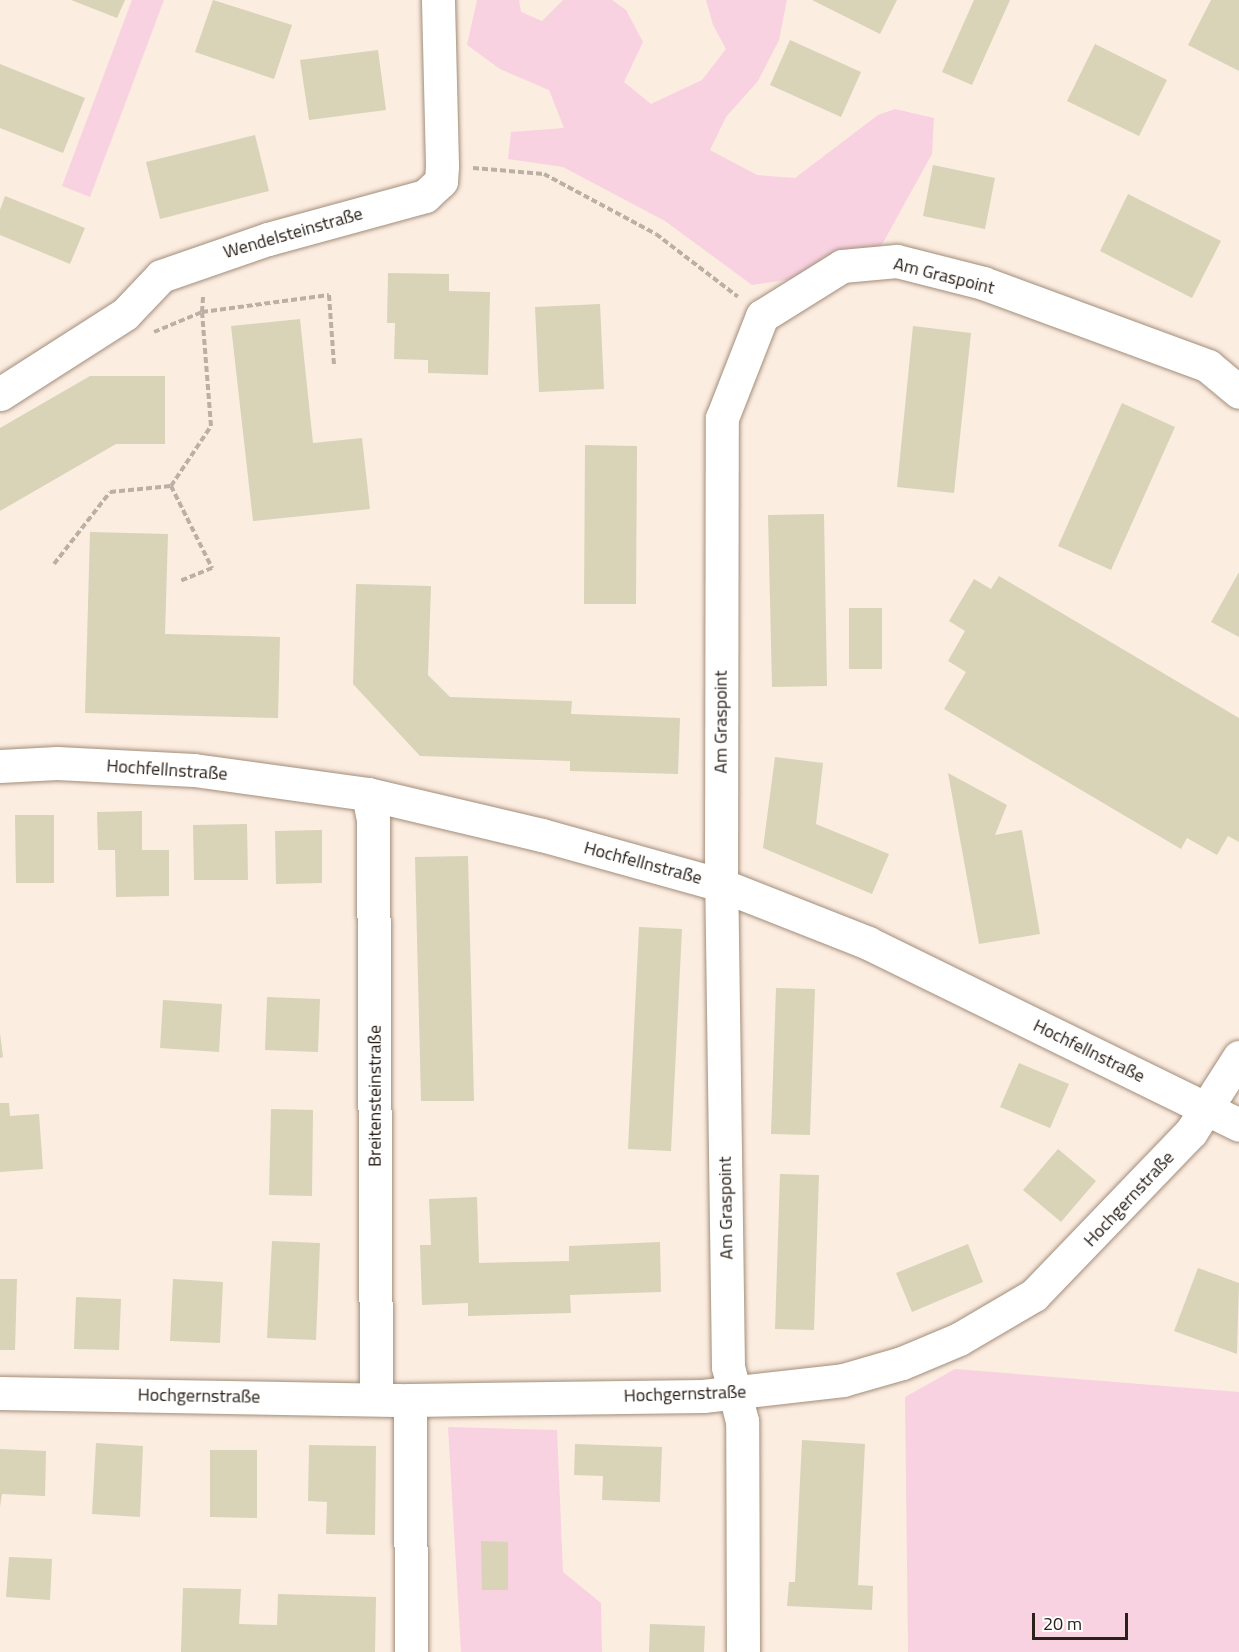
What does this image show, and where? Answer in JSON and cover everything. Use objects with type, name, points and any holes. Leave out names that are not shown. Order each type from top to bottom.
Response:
[{"type":"street","name":"Wendelsteinstraße","points":[[0,394],[125,314],[161,276],[268,239],[425,196],[441,181],[438,0]]},
{"type":"street","name":"Am Graspoint","points":[[743,1652],[742,1421],[728,1367],[721,885],[722,418],[762,316],[842,266],[897,261],[983,283],[1208,366],[1239,392]]},
{"type":"street","name":"Hochfellnstraße","points":[[0,766],[57,763],[194,770],[368,794],[542,835],[721,885],[868,943],[1239,1125]]},
{"type":"street","name":"Breitensteinstraße","points":[[368,794],[373,820],[376,1400]]},
{"type":"street","name":"Hochgernstraße","points":[[0,1393],[410,1400],[735,1393],[843,1380],[902,1363],[959,1339],[1034,1295],[1152,1175],[1208,1109],[1239,1057]]},
{"type":"street","points":[[410,1400],[411,1652]]},
{"type":"path","points":[[442,165],[544,174],[656,234],[762,316]]},
{"type":"path","points":[[171,486],[211,426],[202,312],[329,295],[334,365]]},
{"type":"path","points":[[54,564],[110,492],[171,486]]},
{"type":"path","points":[[171,486],[212,568],[179,581]]},
{"type":"shaded area","points":[[132,0],[164,0],[90,197],[62,186]]},
{"type":"shaded area","points":[[477,0],[519,0],[521,12],[542,21],[563,0],[612,0],[626,10],[643,42],[624,82],[651,104],[702,80],[726,49],[713,25],[706,0],[787,0],[779,40],[758,81],[726,117],[710,150],[757,175],[795,178],[878,115],[895,109],[934,118],[932,154],[879,250],[800,278],[752,285],[665,221],[563,167],[508,159],[511,132],[564,128],[549,90],[500,69],[467,45]]},
{"type":"shaded area","points":[[955,1369],[1239,1392],[1239,1652],[908,1652],[905,1397]]},
{"type":"shaded area","points":[[448,1427],[557,1430],[563,1572],[601,1603],[602,1652],[461,1652]]},
{"type":"building","points":[[71,0],[125,0],[117,18]]},
{"type":"building","points":[[213,0],[292,25],[274,79],[195,52]]},
{"type":"building","points":[[812,0],[897,0],[880,34]]},
{"type":"building","points":[[974,0],[1010,0],[972,85],[942,72]]},
{"type":"building","points":[[1211,0],[1239,0],[1239,71],[1188,45]]},
{"type":"building","points":[[790,40],[861,72],[841,117],[770,85]]},
{"type":"building","points":[[1095,44],[1167,80],[1139,136],[1067,101]]},
{"type":"building","points":[[378,50],[386,110],[309,120],[300,60]]},
{"type":"building","points":[[0,64],[85,98],[63,153],[0,128]]},
{"type":"building","points":[[255,135],[269,191],[160,219],[146,162]]},
{"type":"building","points":[[933,165],[995,178],[985,229],[923,216]]},
{"type":"building","points":[[1128,194],[1221,241],[1192,298],[1100,251]]},
{"type":"building","points":[[5,196],[85,228],[70,264],[0,235],[0,210]]},
{"type":"building","points":[[388,273],[449,274],[449,291],[490,292],[488,375],[428,373],[428,360],[394,359],[395,323],[387,323]]},
{"type":"building","points":[[600,304],[604,389],[539,392],[535,307]]},
{"type":"building","points":[[300,319],[313,443],[362,438],[370,509],[253,521],[231,326]]},
{"type":"building","points":[[913,326],[971,333],[954,493],[897,487]]},
{"type":"building","points":[[90,376],[165,376],[165,444],[116,444],[0,511],[0,428]]},
{"type":"building","points":[[1122,403],[1175,427],[1111,570],[1058,546]]},
{"type":"building","points":[[585,445],[637,446],[636,604],[584,604]]},
{"type":"building","points":[[824,514],[827,686],[772,687],[768,515]]},
{"type":"building","points":[[90,532],[168,534],[165,634],[280,637],[278,718],[85,713]]},
{"type":"building","points":[[1239,572],[1239,637],[1211,622]]},
{"type":"building","points":[[999,576],[1239,718],[1239,842],[1228,836],[1217,855],[1187,838],[1181,849],[944,709],[966,672],[948,661],[965,631],[949,621],[974,579],[991,589]]},
{"type":"building","points":[[356,584],[431,586],[428,675],[450,697],[572,701],[571,714],[680,718],[678,774],[570,771],[570,761],[420,756],[353,684]]},
{"type":"building","points":[[849,608],[882,608],[882,669],[849,669]]},
{"type":"building","points":[[775,757],[823,763],[816,824],[889,854],[872,894],[763,848]]},
{"type":"building","points":[[948,773],[1007,805],[995,835],[1022,830],[1040,934],[979,944]]},
{"type":"building","points":[[142,811],[142,850],[169,850],[169,896],[116,897],[115,850],[98,850],[97,812]]},
{"type":"building","points":[[15,815],[54,815],[54,883],[16,883]]},
{"type":"building","points":[[247,824],[248,880],[194,880],[193,825]]},
{"type":"building","points":[[322,830],[322,883],[276,884],[275,831]]},
{"type":"building","points":[[468,856],[474,1101],[421,1101],[415,857]]},
{"type":"building","points":[[639,927],[682,929],[671,1151],[628,1149]]},
{"type":"building","points":[[776,988],[815,989],[810,1135],[771,1134]]},
{"type":"building","points":[[267,997],[320,999],[318,1052],[265,1050]]},
{"type":"building","points":[[163,1000],[222,1004],[219,1052],[160,1048]]},
{"type":"building","points":[[0,1033],[3,1057],[0,1058]]},
{"type":"building","points":[[1019,1063],[1069,1084],[1050,1128],[1000,1107]]},
{"type":"building","points":[[0,1103],[9,1103],[10,1116],[39,1114],[43,1169],[0,1172]]},
{"type":"building","points":[[271,1109],[313,1110],[312,1196],[269,1195]]},
{"type":"building","points":[[1058,1149],[1096,1181],[1061,1222],[1023,1190]]},
{"type":"building","points":[[780,1174],[819,1175],[814,1330],[775,1329]]},
{"type":"building","points":[[477,1197],[479,1263],[569,1261],[569,1246],[660,1242],[661,1292],[570,1295],[571,1313],[468,1316],[468,1303],[422,1305],[420,1245],[431,1245],[429,1199]]},
{"type":"building","points":[[272,1241],[320,1243],[316,1340],[267,1338]]},
{"type":"building","points":[[968,1244],[983,1282],[912,1312],[896,1273]]},
{"type":"building","points":[[1198,1268],[1239,1283],[1237,1354],[1174,1331]]},
{"type":"building","points":[[0,1279],[17,1279],[15,1350],[0,1350]]},
{"type":"building","points":[[173,1279],[223,1282],[220,1343],[170,1341]]},
{"type":"building","points":[[76,1297],[121,1299],[119,1350],[74,1349]]},
{"type":"building","points":[[802,1440],[865,1444],[858,1585],[873,1586],[872,1610],[787,1606],[789,1582],[795,1582]]},
{"type":"building","points":[[96,1443],[143,1446],[140,1517],[92,1514]]},
{"type":"building","points":[[575,1444],[662,1447],[660,1502],[602,1500],[603,1476],[574,1475]]},
{"type":"building","points":[[309,1445],[376,1446],[375,1535],[326,1534],[327,1502],[308,1501]]},
{"type":"building","points":[[0,1449],[46,1451],[45,1496],[2,1494],[0,1507]]},
{"type":"building","points":[[210,1450],[257,1450],[257,1518],[210,1517]]},
{"type":"building","points":[[481,1541],[508,1542],[508,1590],[482,1590]]},
{"type":"building","points":[[9,1557],[52,1559],[50,1600],[6,1597]]},
{"type":"building","points":[[183,1588],[241,1589],[239,1624],[277,1625],[278,1594],[376,1597],[375,1652],[181,1652]]},
{"type":"building","points":[[650,1624],[705,1626],[704,1652],[649,1652]]}]
